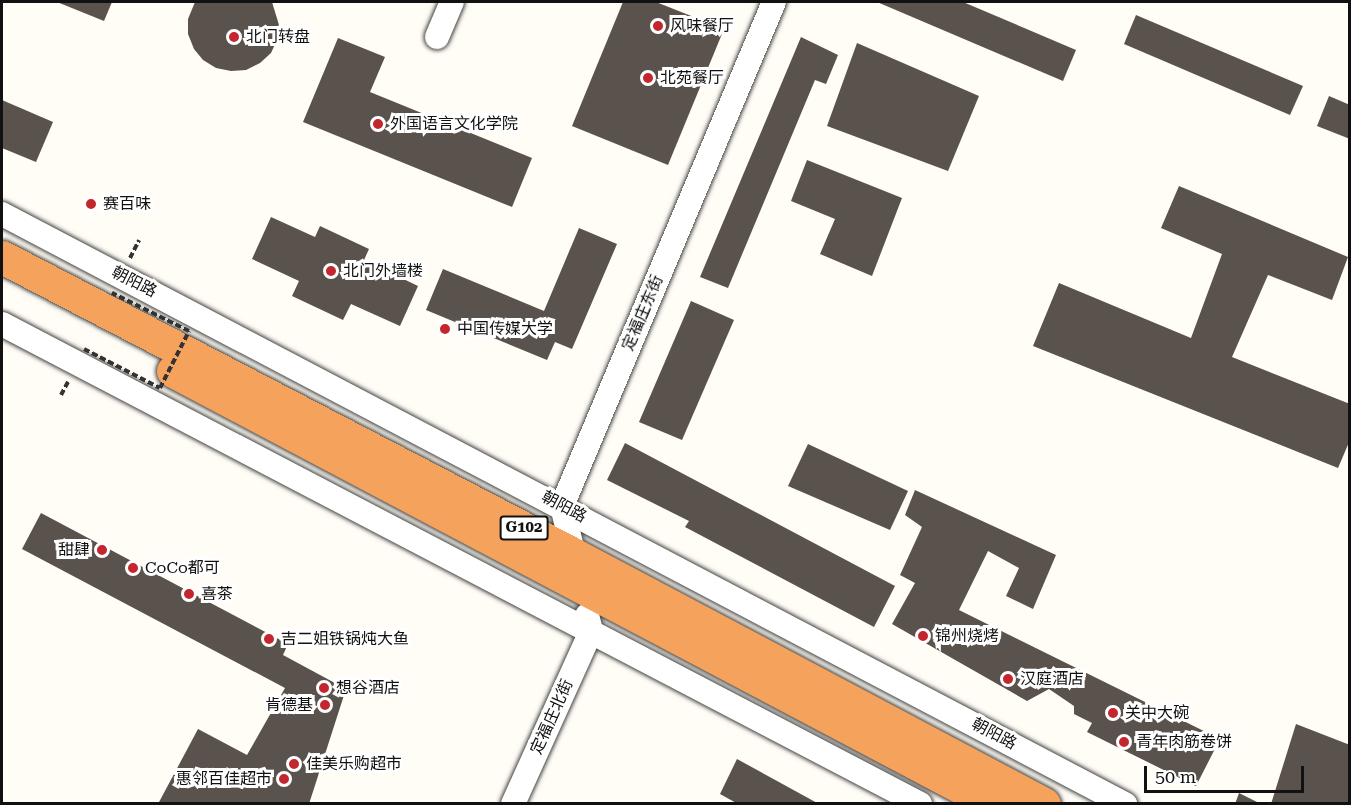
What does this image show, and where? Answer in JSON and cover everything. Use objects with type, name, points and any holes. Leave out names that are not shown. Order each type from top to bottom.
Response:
[{"type":"highway","name":"G102","points":[[2,257],[573,554],[1044,804]]},
{"type":"highway","name":"G102","points":[[2,282],[993,804]]},
{"type":"street","points":[[437,37],[452,2]]},
{"type":"street","name":"定福庄东街","points":[[562,506],[774,2]]},
{"type":"street","name":"朝阳路","points":[[2,214],[562,506],[1125,804]]},
{"type":"street","points":[[2,324],[591,631],[910,801]]},
{"type":"street","points":[[562,506],[591,631]]},
{"type":"street","name":"定福庄北街","points":[[513,804],[591,631]]},
{"type":"path","points":[[84,349],[160,388],[189,331],[112,293]]},
{"type":"building","points":[[57,2],[112,2],[104,21]]},
{"type":"building","name":"北门转盘","points":[[195,2],[272,2],[279,25],[277,40],[271,53],[260,63],[246,70],[231,71],[216,68],[203,60],[194,49],[188,34],[188,19]]},
{"type":"building","name":"北苑餐厅","points":[[623,2],[656,2],[724,29],[668,165],[572,126]]},
{"type":"building","points":[[877,2],[963,2],[1076,50],[1063,81]]},
{"type":"building","points":[[1136,15],[1303,86],[1290,115],[1124,44]]},
{"type":"building","points":[[801,37],[838,55],[826,84],[815,80],[728,288],[700,277]]},
{"type":"building","name":"外国语言文化学院","points":[[338,38],[385,57],[370,92],[532,158],[512,207],[303,122]]},
{"type":"building","points":[[857,43],[979,96],[948,171],[827,126]]},
{"type":"building","points":[[1329,96],[1350,105],[1350,139],[1317,126]]},
{"type":"building","points":[[2,100],[53,122],[36,162],[2,148]]},
{"type":"building","points":[[807,160],[902,198],[872,276],[820,254],[835,219],[791,201]]},
{"type":"building","points":[[1179,186],[1348,257],[1332,300],[1268,275],[1232,357],[1350,404],[1350,440],[1338,468],[1033,346],[1059,283],[1191,338],[1222,254],[1161,228]]},
{"type":"building","name":"北门外墙楼","points":[[271,217],[315,237],[320,226],[369,249],[364,260],[418,286],[400,326],[351,304],[343,320],[292,296],[299,281],[252,259]]},
{"type":"building","points":[[579,228],[617,244],[572,349],[555,342],[547,360],[426,310],[443,269],[544,311]]},
{"type":"building","points":[[691,301],[734,320],[682,440],[639,422]]},
{"type":"building","points":[[625,443],[895,586],[874,627],[685,527],[689,521],[607,480]]},
{"type":"building","points":[[808,444],[908,491],[890,530],[788,486]]},
{"type":"building","points":[[915,490],[1056,555],[1033,609],[1006,596],[1019,568],[988,551],[959,610],[1220,739],[1196,786],[1087,732],[1092,723],[1074,714],[1074,706],[1049,689],[1027,701],[892,624],[915,583],[900,575],[922,527],[905,515]]},
{"type":"building","points":[[41,513],[288,644],[283,655],[346,689],[309,804],[158,804],[198,729],[247,755],[285,688],[22,549]]},
{"type":"building","points":[[1296,724],[1350,745],[1350,804],[1271,804]]},
{"type":"building","points":[[737,759],[819,804],[738,804],[720,794]]},
{"type":"building","points":[[1239,793],[1261,804],[1235,804]]},
{"type":"place","name":"风味餐厅","points":[[658,26]]},
{"type":"place","name":"北门转盘","points":[[234,37]]},
{"type":"place","name":"北苑餐厅","points":[[648,78]]},
{"type":"place","name":"外国语言文化学院","points":[[378,124]]},
{"type":"place","name":"赛百味","points":[[91,204]]},
{"type":"place","name":"北门外墙楼","points":[[331,271]]},
{"type":"place","name":"中国传媒大学","points":[[445,329]]},
{"type":"place","name":"甜肆","points":[[102,550]]},
{"type":"place","name":"CoCo都可","points":[[133,568]]},
{"type":"place","name":"喜茶","points":[[189,594]]},
{"type":"place","name":"锦州烧烤","points":[[923,636]]},
{"type":"place","name":"吉二姐铁锅炖大鱼","points":[[269,639]]},
{"type":"place","name":"汉庭酒店","points":[[1008,679]]},
{"type":"place","name":"想谷酒店","points":[[324,688]]},
{"type":"place","name":"肯德基","points":[[325,705]]},
{"type":"place","name":"关中大碗","points":[[1113,713]]},
{"type":"place","name":"青年肉筋卷饼","points":[[1124,742]]},
{"type":"place","name":"佳美乐购超市","points":[[294,764]]},
{"type":"place","name":"惠邻百佳超市","points":[[284,779]]}]
